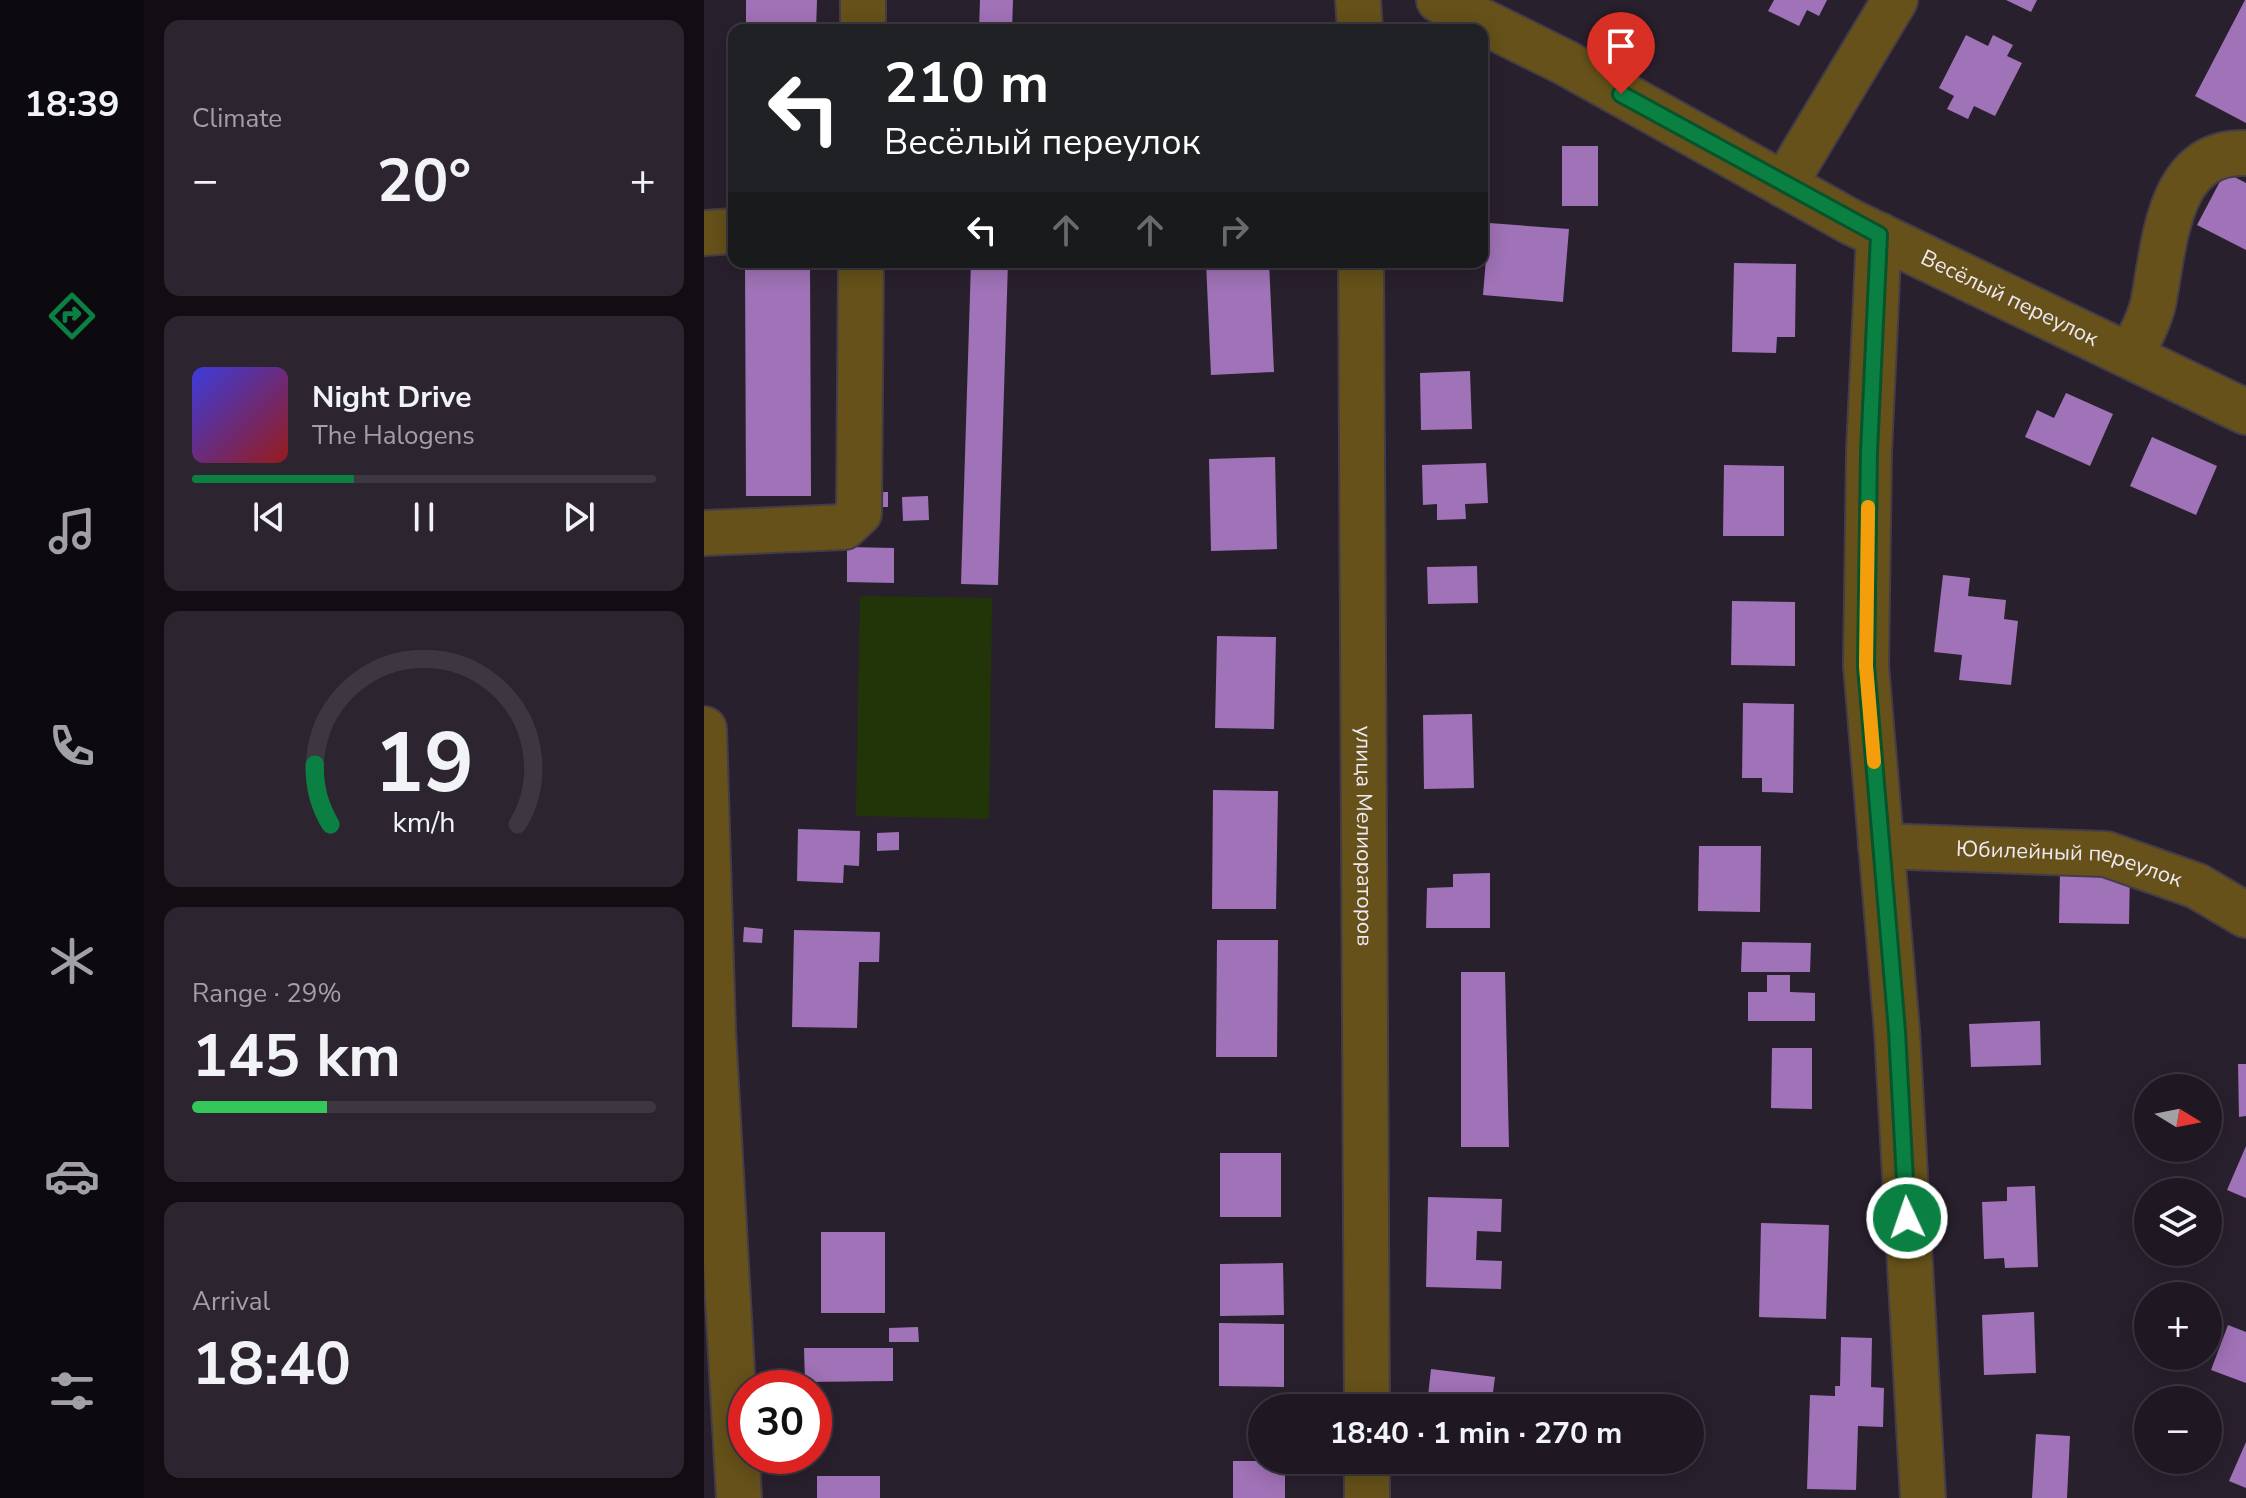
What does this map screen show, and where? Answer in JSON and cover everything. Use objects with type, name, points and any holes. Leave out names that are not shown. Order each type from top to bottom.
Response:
[{"type":"street","points":[[863,0],[863,24]]},
{"type":"street","points":[[1358,0],[1360,24]]},
{"type":"street","name":"Весёлый переулок","points":[[1439,0],[1487,24]]},
{"type":"street","points":[[1784,185],[1895,0]]},
{"type":"street","name":"Весёлый переулок","points":[[1488,24],[1566,63],[1879,235],[2246,412]]},
{"type":"street","points":[[2131,356],[2152,308],[2165,228],[2188,178],[2207,159],[2228,152],[2246,153]]},
{"type":"street","points":[[704,233],[728,231]]},
{"type":"street","points":[[1879,235],[1869,452],[1866,666],[1897,1031],[1923,1498]]},
{"type":"street","points":[[704,533],[844,527],[859,513],[861,268]]},
{"type":"street","name":"улица Мелиораторов","points":[[1361,268],[1367,1394]]},
{"type":"street","points":[[704,729],[713,1031],[739,1498]]},
{"type":"street","name":"Юбилейный переулок","points":[[1881,846],[2106,854],[2197,886],[2246,915]]},
{"type":"street","points":[[1367,1474],[1367,1498]]},
{"type":"green space","points":[[860,596],[992,598],[989,819],[856,816]]},
{"type":"building","points":[[746,0],[817,0],[816,24],[746,24]]},
{"type":"building","points":[[980,0],[1013,0],[1012,24],[979,24]]},
{"type":"building","points":[[1774,0],[1827,0],[1819,16],[1807,10],[1799,26],[1768,11]]},
{"type":"building","points":[[2006,0],[2037,0],[2031,12]]},
{"type":"building","points":[[2246,0],[2246,123],[2195,96]]},
{"type":"building","points":[[1966,35],[1988,46],[1993,35],[2013,45],[2007,56],[2022,63],[1995,116],[1974,106],[1968,119],[1947,109],[1954,96],[1939,88]]},
{"type":"building","points":[[1562,146],[1598,146],[1598,206],[1562,206]]},
{"type":"building","points":[[2225,172],[2246,183],[2246,250],[2197,225]]},
{"type":"building","points":[[1489,223],[1569,229],[1563,302],[1483,295],[1485,268],[1488,268]]},
{"type":"building","points":[[1734,263],[1796,264],[1795,337],[1777,337],[1776,353],[1732,352]]},
{"type":"building","points":[[745,268],[810,268],[811,496],[746,496]]},
{"type":"building","points":[[971,268],[1008,268],[998,585],[961,584]]},
{"type":"building","points":[[1206,268],[1269,268],[1274,372],[1211,375]]},
{"type":"building","points":[[1470,371],[1472,429],[1421,430],[1420,373]]},
{"type":"building","points":[[2066,393],[2113,414],[2090,466],[2025,437],[2037,410],[2054,418]]},
{"type":"building","points":[[2152,437],[2217,466],[2196,515],[2130,486]]},
{"type":"building","points":[[1275,457],[1277,549],[1211,551],[1209,459]]},
{"type":"building","points":[[1486,463],[1488,503],[1465,504],[1466,519],[1437,520],[1437,504],[1423,505],[1422,465]]},
{"type":"building","points":[[1724,465],[1784,466],[1784,536],[1723,536]]},
{"type":"building","points":[[873,492],[888,492],[888,507],[873,507]]},
{"type":"building","points":[[928,496],[929,520],[903,521],[902,497]]},
{"type":"building","points":[[847,547],[894,548],[894,583],[847,582]]},
{"type":"building","points":[[1477,566],[1478,603],[1428,604],[1427,567]]},
{"type":"building","points":[[1943,575],[1970,578],[1968,596],[2006,600],[2004,619],[2018,621],[2011,685],[1959,680],[1962,655],[1934,652]]},
{"type":"building","points":[[1732,601],[1795,602],[1795,666],[1731,665]]},
{"type":"building","points":[[1217,636],[1276,637],[1274,729],[1215,728]]},
{"type":"building","points":[[1743,703],[1794,704],[1793,793],[1762,792],[1762,778],[1742,778]]},
{"type":"building","points":[[1472,714],[1474,788],[1424,789],[1423,715]]},
{"type":"building","points":[[1213,790],[1278,791],[1276,909],[1212,909]]},
{"type":"building","points":[[798,829],[860,831],[859,866],[844,865],[843,883],[797,881]]},
{"type":"building","points":[[899,832],[899,850],[877,851],[877,833]]},
{"type":"building","points":[[1699,846],[1761,846],[1760,912],[1698,911]]},
{"type":"building","points":[[2060,870],[2130,872],[2129,924],[2059,923]]},
{"type":"building","points":[[1490,873],[1490,928],[1426,928],[1427,888],[1453,887],[1453,874]]},
{"type":"building","points":[[744,927],[763,929],[762,943],[743,942]]},
{"type":"building","points":[[794,930],[880,932],[879,962],[859,962],[857,1028],[792,1027]]},
{"type":"building","points":[[1217,940],[1278,940],[1277,1057],[1216,1057]]},
{"type":"building","points":[[1742,942],[1811,943],[1810,972],[1741,972]]},
{"type":"building","points":[[1461,972],[1505,972],[1509,1147],[1461,1147]]},
{"type":"building","points":[[1767,975],[1790,975],[1790,992],[1815,993],[1815,1021],[1748,1021],[1748,992],[1767,992]]},
{"type":"building","points":[[2040,1021],[2041,1065],[1971,1067],[1969,1024]]},
{"type":"building","points":[[1772,1048],[1812,1048],[1812,1109],[1771,1108]]},
{"type":"building","points":[[2238,1064],[2246,1064],[2246,1116],[2239,1117]]},
{"type":"building","points":[[2246,1146],[2246,1198],[2227,1190]]},
{"type":"building","points":[[1220,1153],[1281,1153],[1281,1217],[1220,1217]]},
{"type":"building","points":[[2035,1186],[2038,1267],[2005,1268],[2004,1258],[1984,1259],[1982,1202],[2007,1201],[2007,1187]]},
{"type":"building","points":[[1428,1197],[1502,1199],[1501,1232],[1477,1231],[1476,1260],[1502,1261],[1501,1289],[1426,1287]]},
{"type":"building","points":[[1761,1223],[1829,1225],[1826,1319],[1759,1317]]},
{"type":"building","points":[[821,1232],[885,1232],[885,1313],[821,1313]]},
{"type":"building","points":[[1283,1263],[1284,1315],[1220,1316],[1220,1264]]},
{"type":"building","points":[[2034,1312],[2036,1373],[1984,1375],[1982,1315]]},
{"type":"building","points":[[1219,1323],[1284,1324],[1284,1387],[1219,1386]]},
{"type":"building","points":[[2228,1325],[2246,1332],[2246,1383],[2211,1370],[2222,1370],[2222,1341]]},
{"type":"building","points":[[918,1327],[919,1342],[889,1342],[889,1328]]},
{"type":"building","points":[[1841,1337],[1872,1338],[1871,1387],[1884,1388],[1883,1427],[1858,1426],[1856,1490],[1807,1489],[1810,1395],[1835,1396],[1835,1386],[1840,1386]]},
{"type":"building","points":[[804,1348],[893,1348],[893,1381],[832,1382],[832,1370],[805,1370]]},
{"type":"building","points":[[1431,1369],[1495,1377],[1493,1394],[1428,1394]]},
{"type":"building","points":[[2036,1434],[2070,1436],[2067,1498],[2032,1498]]},
{"type":"building","points":[[2246,1442],[2246,1488],[2229,1481]]},
{"type":"building","points":[[1233,1461],[1248,1461],[1248,1474],[1285,1474],[1285,1498],[1233,1498]]},
{"type":"building","points":[[817,1476],[880,1476],[880,1498],[817,1498]]},
{"type":"slow traffic","points":[[1868,507],[1866,666],[1874,762]]},
{"type":"route","points":[[1621,94],[1879,235],[1869,452],[1866,666],[1897,1031],[1907,1218]]}]
